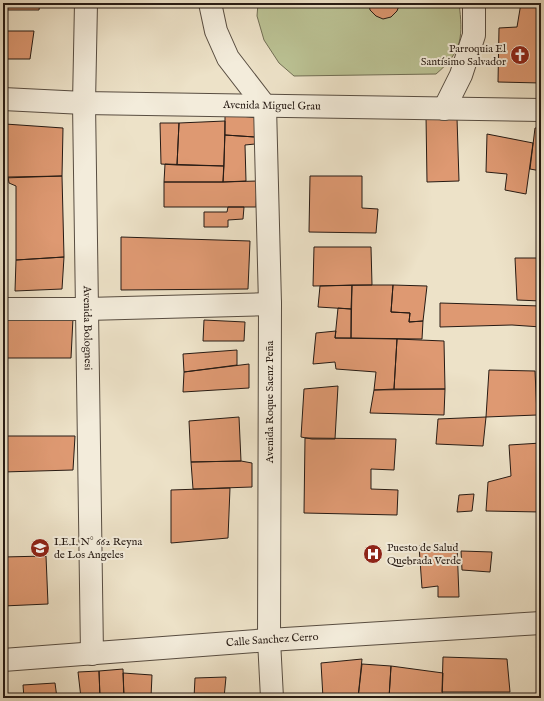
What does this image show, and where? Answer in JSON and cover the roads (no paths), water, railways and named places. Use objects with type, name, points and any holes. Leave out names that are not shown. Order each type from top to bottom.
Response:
[{"type":"street","name":"Avenida Bolognesi","points":[[86,3],[84,103],[92,654]]},
{"type":"street","points":[[210,3],[216,31],[228,58],[265,106]]},
{"type":"street","points":[[444,109],[461,75],[474,35],[474,3]]},
{"type":"street","name":"Avenida Miguel Grau","points":[[3,99],[84,103],[541,110]]},
{"type":"street","name":"Avenida Roque Saenz Peña","points":[[265,106],[270,304],[270,640],[272,698]]},
{"type":"street","points":[[3,309],[87,309],[270,304]]},
{"type":"street","name":"Calle Sanchez Cerro","points":[[3,660],[270,640],[541,623]]},
{"type":"place","name":"Parroquia El Santísimo Salvador","points":[[520,55]]},
{"type":"place","name":"I.E.I. N° 662 Reyna de Los Angeles","points":[[40,548]]},
{"type":"place","name":"Puesto de Salud Quebrada Verde","points":[[373,554]]}]
